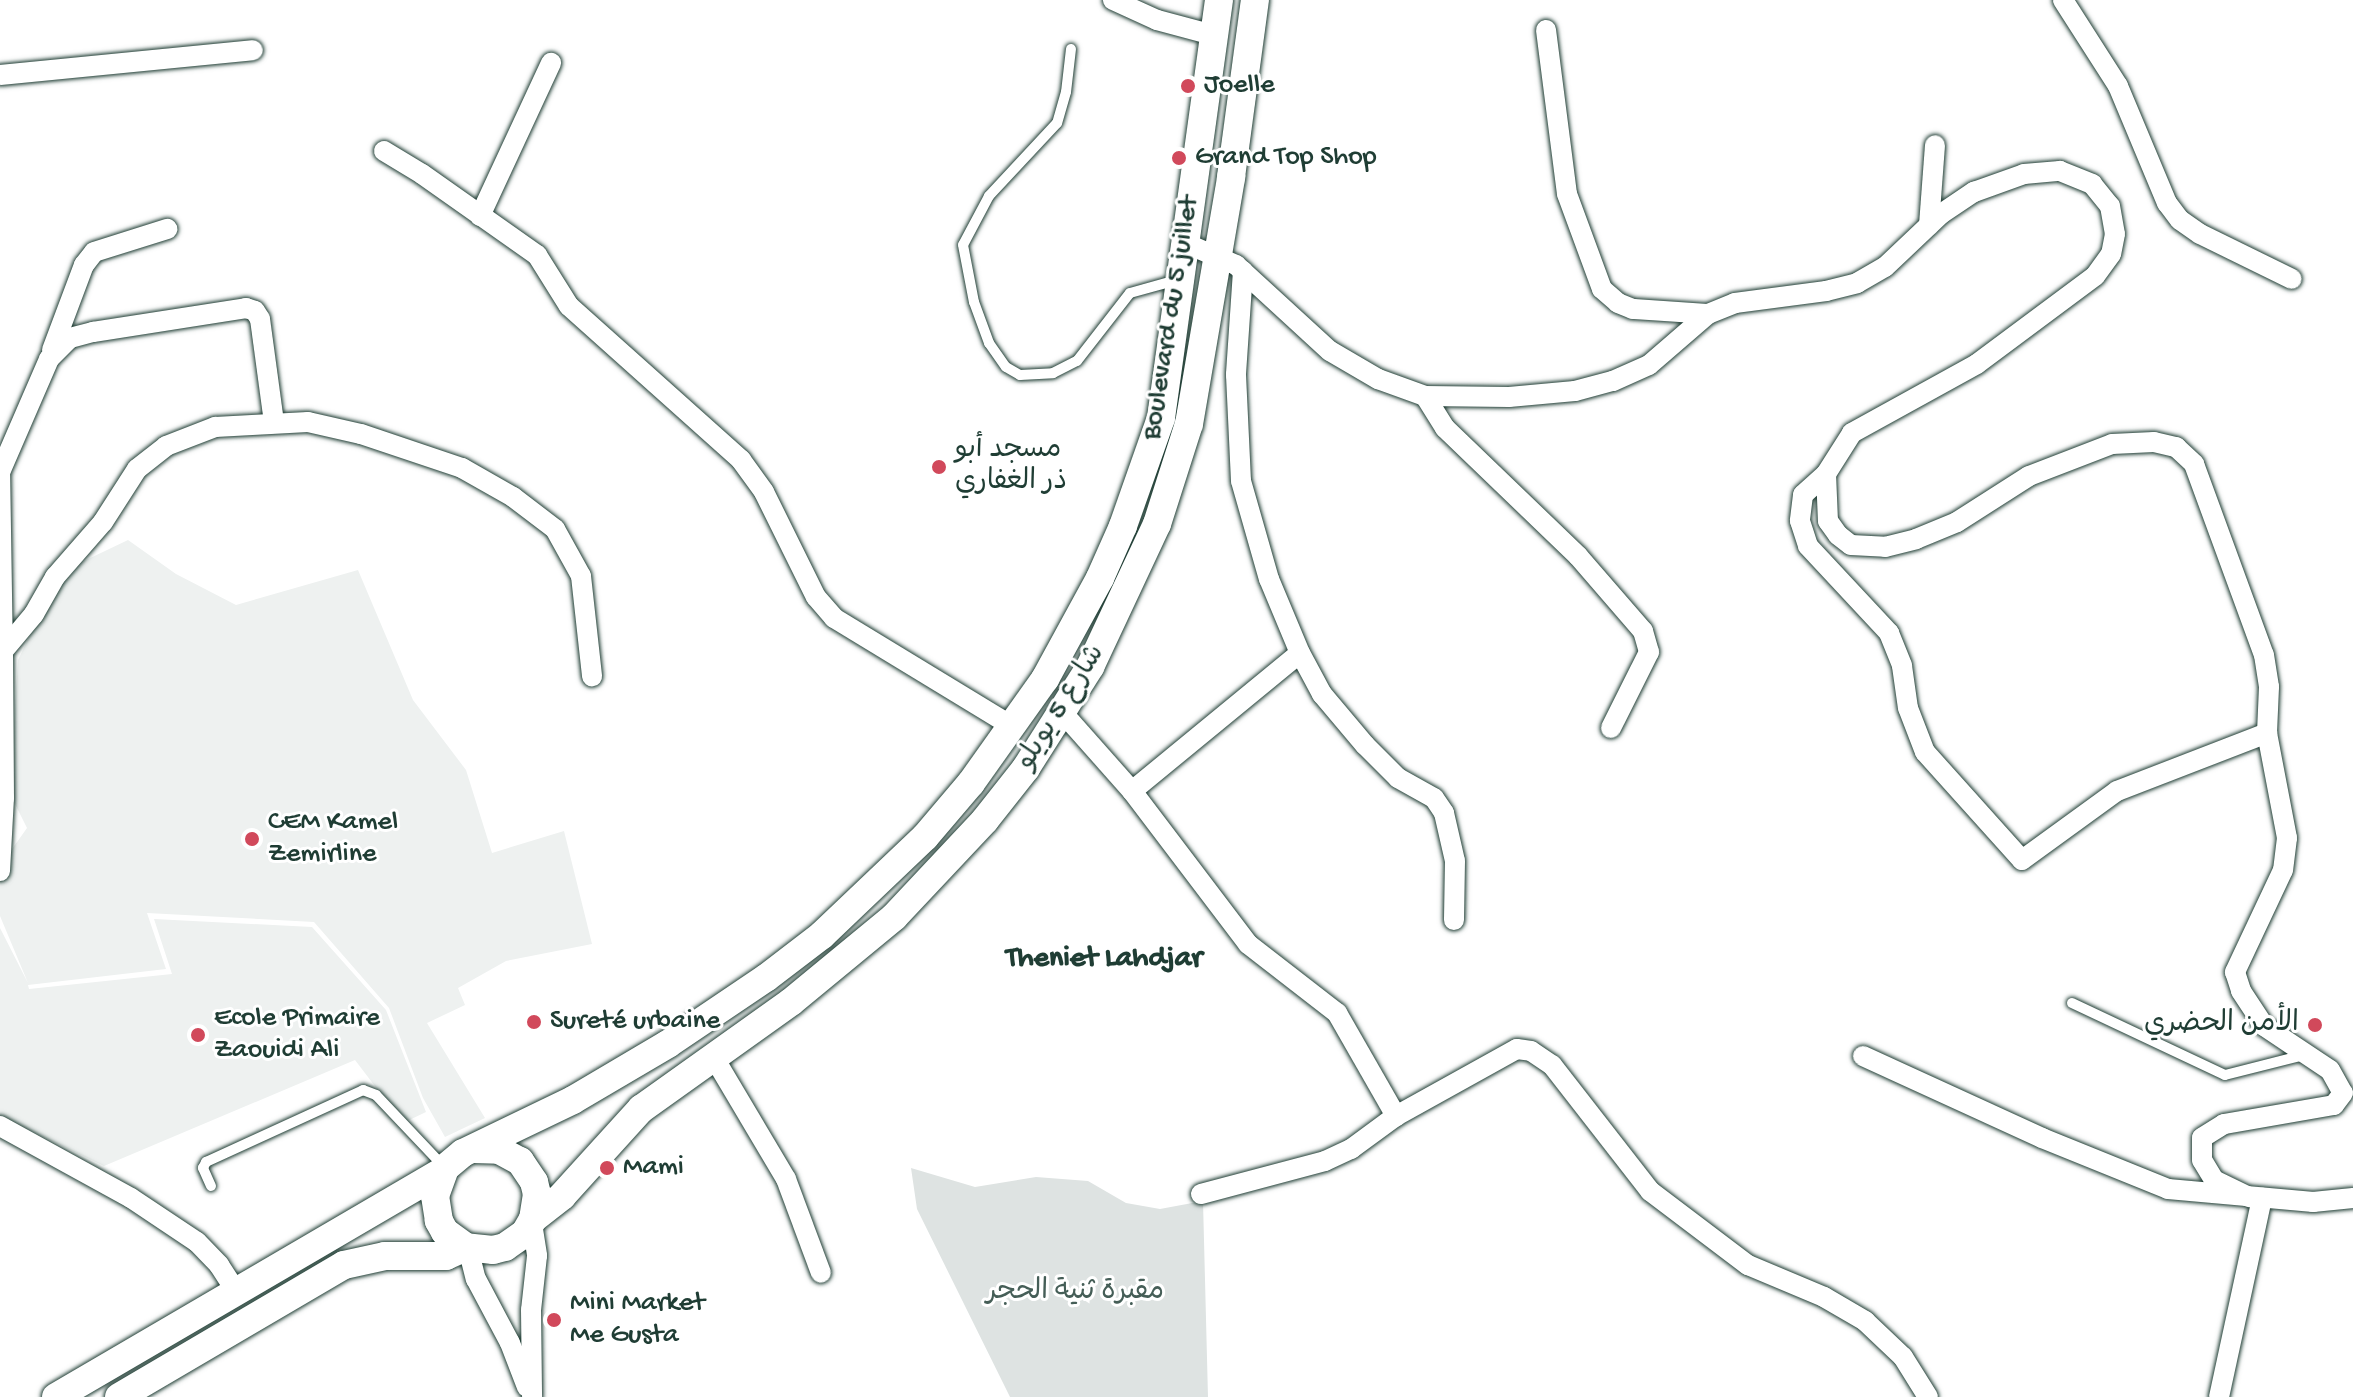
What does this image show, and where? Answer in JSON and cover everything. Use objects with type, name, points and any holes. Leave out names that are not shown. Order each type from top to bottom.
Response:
[{"type":"main road","name":"Boulevard du 5 juillet","points":[[474,1149],[573,1100],[645,1059],[766,978],[811,943],[875,888],[925,837],[1013,727],[1066,642],[1100,578],[1144,473],[1161,418],[1219,0]]},
{"type":"main road","name":"شارع 5 يويلو","points":[[532,1221],[562,1196],[641,1109],[791,1002],[894,917],[985,820],[1063,713],[1126,597],[1174,475],[1189,424],[1218,256],[1255,0]]},
{"type":"main road","points":[[56,1397],[444,1170],[474,1149],[499,1150],[520,1161],[534,1182],[537,1207],[525,1233],[505,1247],[481,1250],[467,1247],[445,1232],[435,1208],[437,1183],[444,1170]]},
{"type":"main road","points":[[119,1397],[324,1274],[364,1259],[406,1254],[446,1256],[467,1247]]},
{"type":"street","points":[[1113,0],[1157,20],[1213,35]]},
{"type":"street","points":[[2063,0],[2118,86],[2167,203],[2180,220],[2292,279]]},
{"type":"street","points":[[1546,30],[1567,194],[1602,289],[1618,303],[1633,309],[1708,314]]},
{"type":"street","points":[[0,75],[253,50]]},
{"type":"street","points":[[480,216],[551,63]]},
{"type":"street","points":[[1929,225],[1935,145]]},
{"type":"street","points":[[384,151],[537,255],[569,306],[741,460],[764,492],[816,597],[834,618],[1013,727]]},
{"type":"street","points":[[1185,243],[1218,256],[1243,271],[1330,351],[1378,379],[1425,396],[1509,397],[1575,391],[1613,381],[1649,365],[1708,314],[1735,303],[1826,291],[1857,283],[1885,267],[1929,225],[1974,192],[2024,174],[2060,171],[2092,184],[2110,206],[2115,234],[2111,254],[2095,276],[1977,364],[1852,433],[1826,474],[1803,495],[1800,521],[1808,546],[1889,633],[1902,666],[1908,708],[1925,752],[2022,860],[2117,791],[2267,733]]},
{"type":"street","points":[[0,871],[4,798],[0,469],[49,359],[84,265],[94,252],[167,229]]},
{"type":"street","points":[[1243,271],[1236,375],[1241,481],[1269,579],[1300,653],[1322,694],[1398,778],[1434,798],[1444,813],[1455,861],[1454,920]]},
{"type":"street","points":[[49,359],[70,338],[246,308],[255,311],[260,319],[274,423]]},
{"type":"street","points":[[1425,396],[1445,428],[1578,556],[1643,631],[1649,652],[1611,728]]},
{"type":"street","points":[[3,651],[34,614],[55,577],[103,522],[137,469],[166,446],[215,427],[308,422],[421,452],[462,468],[513,497],[555,529],[581,576],[592,676]]},
{"type":"street","points":[[1826,474],[1828,521],[1838,535],[1851,545],[1885,547],[1957,522],[2029,476],[2112,444],[2154,442],[2176,447],[2194,464],[2252,614],[2269,687],[2267,733],[2287,838],[2283,870],[2235,972],[2241,991],[2264,1026],[2330,1070],[2343,1093],[2343,1105],[2224,1124],[2202,1138],[2202,1160],[2214,1180],[2255,1197]]},
{"type":"street","points":[[1132,791],[1300,653]]},
{"type":"street","points":[[1063,713],[1132,791],[1248,944],[1337,1013],[1396,1116]]},
{"type":"street","points":[[1201,1194],[1325,1161],[1351,1149],[1396,1116],[1517,1049],[1531,1051],[1552,1065],[1650,1191],[1748,1265],[1824,1297],[1865,1321],[1903,1357],[1928,1397]]},
{"type":"street","points":[[713,1056],[786,1179],[821,1273]]},
{"type":"street","points":[[1863,1056],[2042,1138],[2168,1189],[2313,1202],[2353,1198]]},
{"type":"street","points":[[0,1126],[131,1198],[197,1242],[219,1265],[236,1291]]},
{"type":"street","points":[[2219,1397],[2255,1197]]},
{"type":"street","points":[[532,1221],[537,1256],[531,1310],[532,1397]]},
{"type":"street","points":[[467,1247],[472,1272],[510,1343],[532,1397]]},
{"type":"lane","points":[[1071,49],[1066,92],[1057,123],[989,196],[963,245],[974,302],[989,343],[1006,367],[1020,375],[1053,373],[1077,361],[1130,293],[1179,280]]},
{"type":"lane","points":[[2072,1003],[2225,1075],[2304,1055]]},
{"type":"lane","points":[[211,1186],[203,1168],[206,1162],[363,1090],[376,1095],[444,1170]]},
{"type":"shaded area","name":"CEM Kamel Zemirline","points":[[128,540],[176,574],[236,605],[358,570],[413,700],[466,770],[492,853],[564,831],[592,944],[506,961],[458,988],[465,1005],[427,1023],[485,1118],[445,1137],[423,1098],[389,1008],[314,922],[147,913],[166,969],[28,985],[29,989],[172,974],[154,919],[312,927],[386,1010],[426,1112],[403,1123],[355,1060],[104,1166],[0,1116],[0,928],[28,983],[0,916],[0,866],[27,828],[10,794],[18,660],[61,572]]},
{"type":"green space","name":"مقبرة ثنية الحجر","points":[[911,1168],[975,1187],[1036,1177],[1088,1181],[1126,1203],[1160,1209],[1203,1201],[1208,1397],[1010,1397],[917,1209]]},
{"type":"place","name":"Joelle","points":[[1188,86]]},
{"type":"place","name":"Grand Top Shop","points":[[1179,158]]},
{"type":"place","name":"مسجد أبو ذر الغفاري","points":[[939,467]]},
{"type":"place","name":"CEM Kamel Zemirline","points":[[252,839]]},
{"type":"place","name":"Sureté urbaine","points":[[534,1022]]},
{"type":"place","name":"الأمن الحضري","points":[[2315,1025]]},
{"type":"place","name":"Ecole Primaire Zaouidi Ali","points":[[198,1035]]},
{"type":"place","name":"Mami","points":[[607,1168]]},
{"type":"place","name":"Mini Market Me Gusta","points":[[554,1320]]},
{"type":"district","name":"Theniet Lahdjar","points":[[1104,960]]}]
